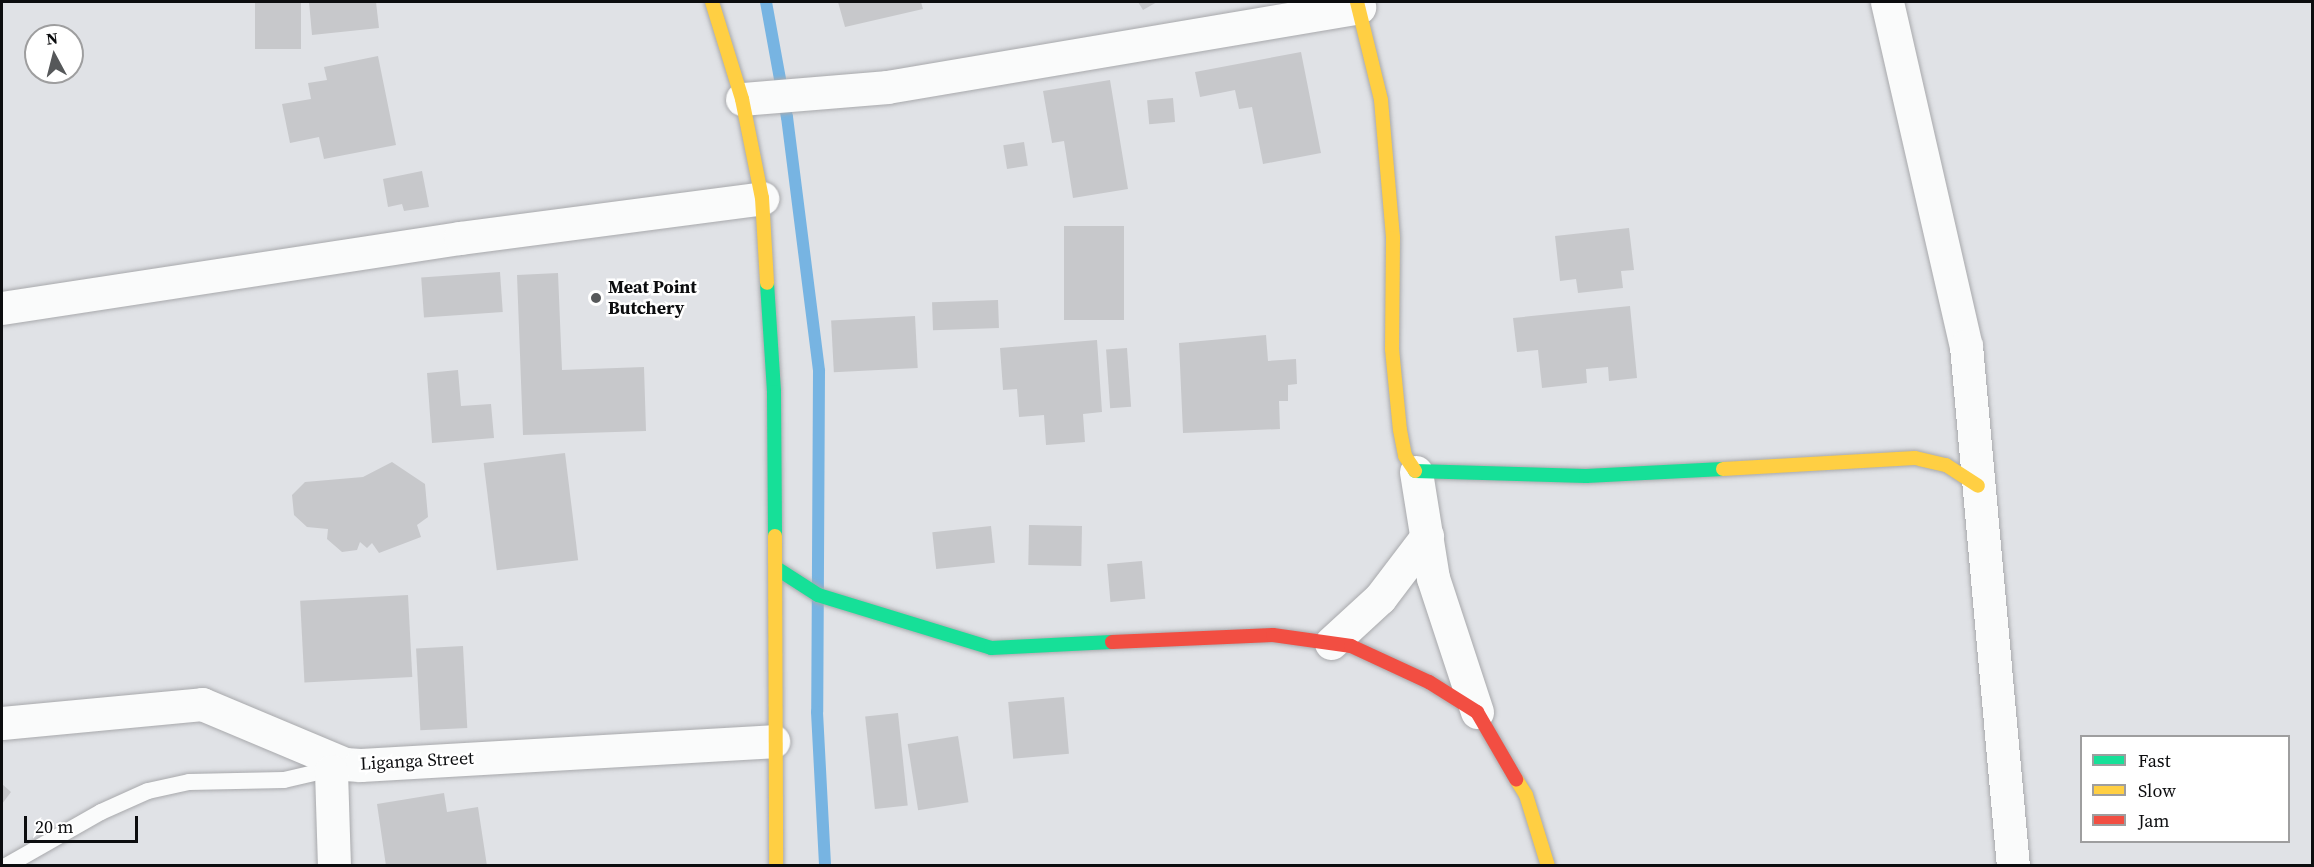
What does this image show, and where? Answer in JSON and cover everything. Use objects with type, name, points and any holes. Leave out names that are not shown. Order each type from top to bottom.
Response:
[{"type":"street","points":[[712,2],[742,99],[762,198],[774,392],[776,568],[773,741],[776,866]]},
{"type":"street","points":[[1887,2],[1966,346],[2013,866]]},
{"type":"street","points":[[742,99],[887,87],[1358,4],[1381,100],[1393,238],[1392,350],[1402,438],[1406,456],[1416,472],[1433,578],[1477,712],[1526,795],[1548,866]]},
{"type":"street","points":[[2,308],[449,240],[762,198]]},
{"type":"street","points":[[1416,472],[1586,476],[1915,458],[1946,465],[1978,486]]},
{"type":"street","points":[[1331,643],[1380,598],[1427,536]]},
{"type":"street","points":[[776,568],[818,595],[991,648],[1273,635],[1351,646],[1429,682],[1477,712]]},
{"type":"street","name":"Liganga Street","points":[[2,723],[202,704],[338,767],[773,741]]},
{"type":"street","points":[[334,866],[338,767]]},
{"type":"lane","points":[[6,866],[101,812],[148,791],[189,782],[284,780],[338,767]]},
{"type":"building","points":[[255,2],[301,2],[301,49],[255,49]]},
{"type":"building","points":[[309,2],[376,2],[379,28],[312,35]]},
{"type":"building","points":[[838,2],[921,2],[923,9],[845,27]]},
{"type":"building","points":[[1138,2],[1157,2],[1143,10]]},
{"type":"building","points":[[1301,52],[1321,153],[1263,164],[1252,107],[1239,109],[1235,90],[1200,97],[1195,72]]},
{"type":"building","points":[[378,56],[396,145],[324,159],[319,137],[290,143],[282,104],[311,99],[308,83],[327,80],[324,67]]},
{"type":"building","points":[[1110,80],[1128,189],[1073,198],[1064,141],[1052,143],[1043,91]]},
{"type":"building","points":[[1173,98],[1175,122],[1149,124],[1147,100]]},
{"type":"building","points":[[1024,142],[1028,166],[1007,169],[1003,145]]},
{"type":"building","points":[[422,171],[429,207],[404,211],[402,204],[388,207],[383,179]]},
{"type":"building","points":[[1064,226],[1124,226],[1124,320],[1064,320]]},
{"type":"building","points":[[1629,228],[1634,270],[1621,271],[1623,288],[1578,293],[1576,279],[1560,281],[1555,236]]},
{"type":"building","points":[[500,272],[503,312],[424,317],[421,278]]},
{"type":"building","points":[[558,273],[562,370],[644,367],[646,431],[523,435],[517,275]]},
{"type":"building","points":[[998,300],[999,328],[933,330],[932,302]]},
{"type":"building","points":[[1630,306],[1637,378],[1609,381],[1608,367],[1586,369],[1587,383],[1542,388],[1538,350],[1517,352],[1513,318]]},
{"type":"building","points":[[915,316],[918,368],[834,372],[831,320]]},
{"type":"building","points":[[1266,335],[1268,361],[1296,359],[1297,384],[1288,385],[1288,401],[1279,401],[1280,429],[1183,433],[1179,343]]},
{"type":"building","points":[[1097,340],[1102,412],[1083,414],[1085,442],[1046,445],[1044,415],[1019,417],[1017,389],[1003,390],[1000,348]]},
{"type":"building","points":[[1127,348],[1131,407],[1110,408],[1106,349]]},
{"type":"building","points":[[458,370],[461,406],[491,404],[494,438],[432,443],[427,373]]},
{"type":"building","points":[[565,453],[578,560],[497,570],[484,463]]},
{"type":"building","points":[[392,462],[425,484],[428,517],[417,525],[421,537],[379,553],[372,543],[367,548],[360,542],[357,550],[342,552],[327,539],[328,529],[307,527],[294,515],[292,495],[305,482],[363,477]]},
{"type":"building","points":[[1029,525],[1082,526],[1081,566],[1028,565]]},
{"type":"building","points":[[991,526],[995,563],[936,569],[932,532]]},
{"type":"building","points":[[1142,561],[1145,599],[1110,602],[1107,564]]},
{"type":"building","points":[[408,595],[412,677],[304,683],[300,601]]},
{"type":"building","points":[[463,646],[467,728],[420,730],[416,648]]},
{"type":"building","points":[[1064,697],[1069,754],[1013,759],[1008,702]]},
{"type":"building","points":[[898,713],[908,805],[875,809],[865,716]]},
{"type":"building","points":[[958,736],[968,802],[918,810],[908,744]]},
{"type":"building","points":[[2,784],[11,792],[2,804]]},
{"type":"building","points":[[444,793],[447,812],[478,807],[487,866],[386,866],[377,804]]},
{"type":"waterway","points":[[766,2],[787,117],[819,371],[817,712],[825,866]]},
{"type":"traffic: fast","points":[[767,283],[774,392],[775,536]]},
{"type":"traffic: fast","points":[[1415,471],[1586,476],[1723,469]]},
{"type":"traffic: fast","points":[[776,568],[818,595],[991,648],[1112,642]]},
{"type":"traffic: slow","points":[[712,2],[742,99],[762,198],[767,283]]},
{"type":"traffic: slow","points":[[1357,2],[1381,100],[1393,238],[1392,349],[1400,430],[1405,456],[1415,471]]},
{"type":"traffic: slow","points":[[1723,469],[1915,458],[1946,465],[1978,486]]},
{"type":"traffic: slow","points":[[775,536],[776,866]]},
{"type":"traffic: slow","points":[[1516,779],[1526,795],[1548,866]]},
{"type":"traffic: jam","points":[[1112,642],[1273,635],[1351,646],[1429,682],[1477,712],[1516,779]]},
{"type":"place","name":"Meat Point Butchery","points":[[596,298]]}]
